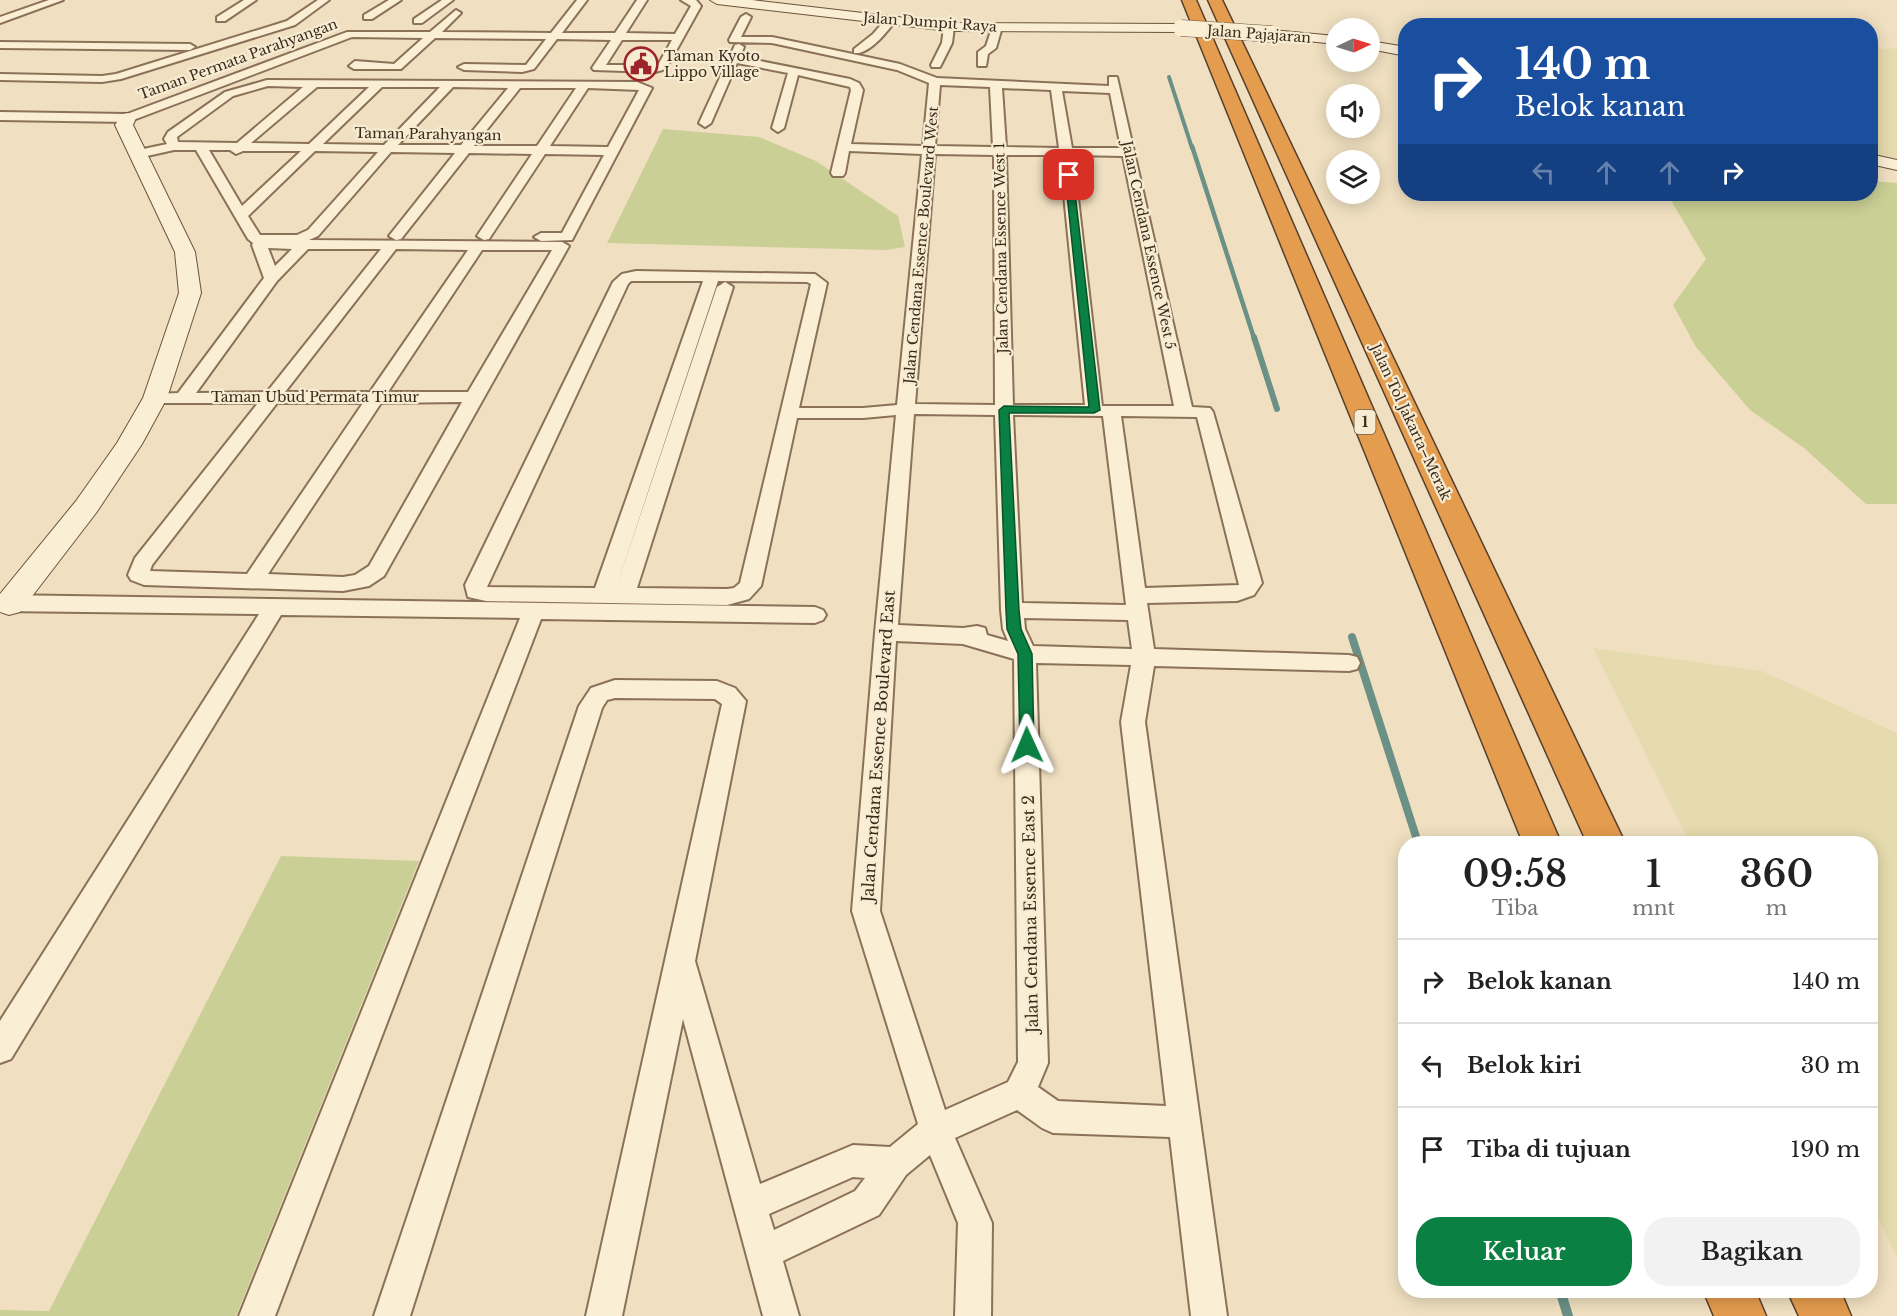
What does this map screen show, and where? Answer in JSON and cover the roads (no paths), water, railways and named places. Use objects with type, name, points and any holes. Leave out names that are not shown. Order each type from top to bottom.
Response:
[{"type":"highway","name":"1","points":[[1189,0],[1539,836]]},
{"type":"highway","name":"Jalan Tol Jakarta–Merak","points":[[1215,0],[1603,836]]},
{"type":"highway","points":[[1732,1298],[1740,1316]]},
{"type":"highway","points":[[1818,1298],[1826,1316]]},
{"type":"main road","name":"Jalan Dumpit Raya","points":[[717,0],[949,27],[1096,24],[1181,28]]},
{"type":"main road","name":"Jalan Pajajaran","points":[[1181,28],[1326,39]]},
{"type":"main road","points":[[1380,47],[1398,50]]},
{"type":"main road","points":[[2,610],[86,507],[129,444],[155,398],[190,293],[185,252],[124,124],[128,118]]},
{"type":"main road","points":[[1878,161],[1897,165]]},
{"type":"street","points":[[9,8],[42,0]]},
{"type":"street","points":[[0,20],[58,0]]},
{"type":"street","points":[[221,19],[251,0]]},
{"type":"street","points":[[0,77],[108,79],[291,23],[324,0]]},
{"type":"street","points":[[368,17],[396,0]]},
{"type":"street","points":[[418,21],[448,0]]},
{"type":"street","points":[[498,31],[464,67],[526,68],[532,66],[582,0]]},
{"type":"street","points":[[642,0],[598,68],[660,68],[696,6],[695,3],[686,0]]},
{"type":"street","points":[[428,38],[354,66],[398,67],[456,13]]},
{"type":"street","points":[[746,16],[734,40],[772,40],[900,67],[936,81],[1056,88],[1103,410],[1138,604],[1144,658],[1133,722],[1209,1316]]},
{"type":"street","points":[[858,51],[877,36],[890,21]]},
{"type":"street","points":[[936,64],[946,43],[949,27]]},
{"type":"street","points":[[981,64],[983,52],[991,48],[997,27]]},
{"type":"street","name":"Taman Permata Parahyangan","points":[[128,118],[343,36],[361,34],[428,38],[498,31],[555,35],[680,37]]},
{"type":"street","points":[[0,45],[213,47]]},
{"type":"street","points":[[705,123],[740,46]]},
{"type":"street","points":[[734,59],[850,82],[855,85],[857,90],[838,173]]},
{"type":"street","points":[[778,128],[795,71]]},
{"type":"street","name":"Jalan Cendana Essence Boulevard West","points":[[907,409],[922,150],[936,81]]},
{"type":"street","points":[[174,146],[170,139],[172,135],[229,94],[267,83],[584,84],[637,85],[646,88],[567,237],[392,245],[259,244],[272,278]]},
{"type":"street","points":[[212,165],[242,146],[314,83]]},
{"type":"street","points":[[241,214],[380,83]]},
{"type":"street","points":[[200,146],[258,240],[304,238],[314,233],[388,148],[450,84]]},
{"type":"street","points":[[392,245],[142,564],[138,575],[144,578],[344,584],[369,579],[377,571],[562,246],[396,236],[517,84]]},
{"type":"street","points":[[252,582],[584,84]]},
{"type":"street","name":"Jalan Cendana Essence West 5","points":[[1056,88],[1114,84],[1184,411]]},
{"type":"street","name":"Jalan Cendana Essence West 1","points":[[996,86],[1000,151],[1004,410]]},
{"type":"street","points":[[0,116],[128,118]]},
{"type":"street","name":"Taman Parahyangan","points":[[138,154],[174,146],[613,151]]},
{"type":"street","points":[[844,150],[896,153],[922,150],[1129,152]]},
{"type":"street","points":[[184,397],[272,278],[304,244]]},
{"type":"street","points":[[627,277],[816,279],[819,284],[791,407],[750,586],[741,594],[727,597],[486,594],[476,592],[476,585],[621,282],[627,277]]},
{"type":"street","points":[[603,594],[679,399],[720,277]]},
{"type":"street","name":"Taman Ubud Permata Timur","points":[[155,398],[474,397]]},
{"type":"street","points":[[625,594],[679,399]]},
{"type":"street","points":[[791,407],[863,413],[907,409],[1204,412],[1251,583],[1247,590],[1237,594],[1013,620],[963,636]]},
{"type":"street","name":"Jalan Cendana Essence Boulevard East","points":[[907,409],[886,633],[866,911],[936,1130],[975,1223],[973,1316]]},
{"type":"street","name":"Jalan Cendana Essence East 2","points":[[1004,410],[1013,620],[1025,654],[1033,1063],[1019,1093]]},
{"type":"street","points":[[2,610],[275,607],[815,615]]},
{"type":"street","points":[[0,1048],[275,607]]},
{"type":"street","points":[[257,1316],[534,610]]},
{"type":"street","points":[[886,633],[963,636],[1025,654],[1349,663]]},
{"type":"street","points":[[392,1316],[591,706],[599,694],[615,689],[717,690],[727,694],[734,701],[734,713],[692,898],[681,961],[604,1316]]},
{"type":"street","points":[[681,961],[781,1316]]},
{"type":"street","points":[[764,1252],[867,1203],[896,1164],[936,1130],[1019,1093],[1053,1117],[1184,1122]]},
{"type":"street","points":[[750,1205],[853,1161],[896,1164]]},
{"type":"waterway","points":[[1169,77],[1192,148]]},
{"type":"waterway","points":[[1192,146],[1254,338]]},
{"type":"waterway","points":[[1254,337],[1277,409]]},
{"type":"waterway","points":[[1352,637],[1416,836]]},
{"type":"waterway","points":[[1562,1298],[1568,1316]]},
{"type":"place","name":"Taman Kyoto Lippo Village","points":[[641,64]]}]
